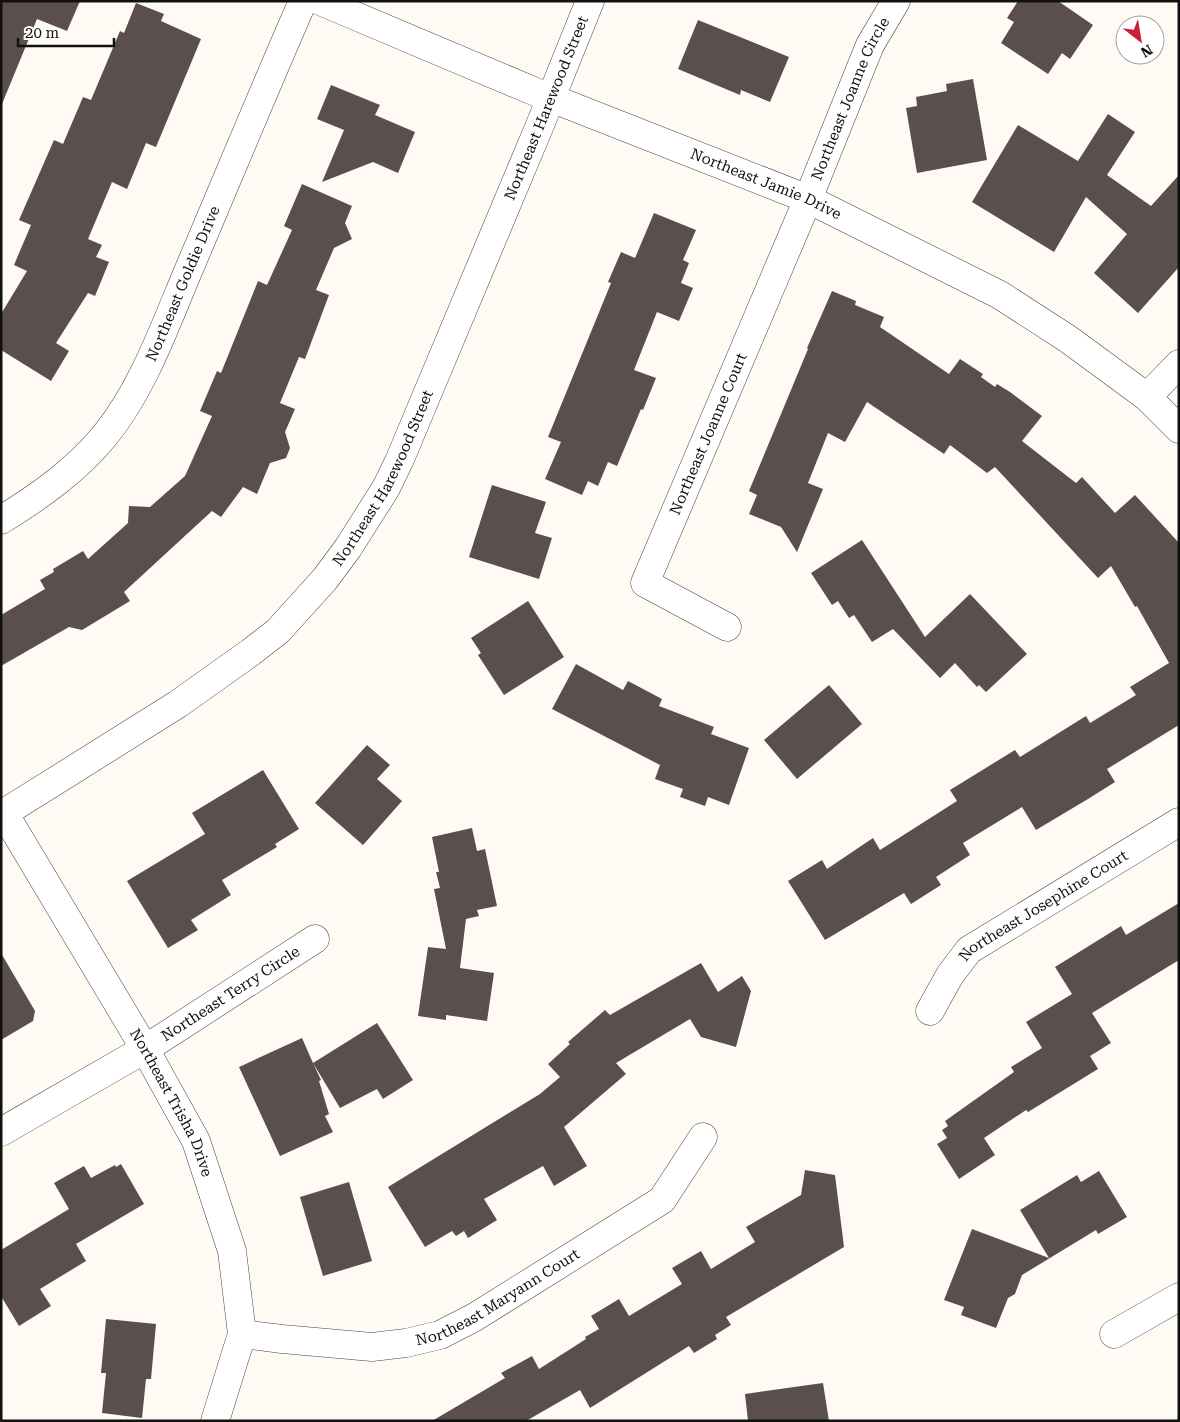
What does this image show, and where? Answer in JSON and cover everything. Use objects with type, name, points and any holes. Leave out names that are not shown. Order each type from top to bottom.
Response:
[{"type":"street","name":"Northeast Goldie Drive","points":[[1,520],[58,482],[106,435],[124,410],[156,345],[303,1]]},
{"type":"street","name":"Northeast Jamie Drive","points":[[320,1],[551,98],[808,199],[1000,295],[1068,339],[1147,397],[1179,429]]},
{"type":"street","name":"Northeast Harewood Street","points":[[3,814],[178,704],[243,658],[278,631],[325,578],[348,548],[386,488],[400,459],[590,1]]},
{"type":"street","name":"Northeast Joanne Circle","points":[[808,199],[870,45],[896,1]]},
{"type":"street","name":"Northeast Joanne Court","points":[[726,627],[645,583],[808,199]]},
{"type":"street","points":[[1147,397],[1179,364]]},
{"type":"street","name":"Northeast Trisha Drive","points":[[3,814],[145,1048],[196,1141],[232,1251],[242,1334],[215,1421]]},
{"type":"street","name":"Northeast Josephine Court","points":[[930,1011],[950,975],[969,950],[1179,822]]},
{"type":"street","name":"Northeast Terry Circle","points":[[1,1132],[145,1048],[315,939]]},
{"type":"street","name":"Northeast Maryann Court","points":[[242,1334],[372,1347],[406,1343],[440,1335],[475,1317],[662,1200],[703,1136]]},
{"type":"street","points":[[1114,1334],[1179,1297]]},
{"type":"building","points":[[1,1],[80,1],[67,31],[37,19],[2,104],[1,104]]},
{"type":"building","points":[[1018,1],[1058,1],[1093,25],[1070,59],[1062,53],[1048,74],[1001,43],[1014,22],[1007,18]]},
{"type":"building","points":[[136,3],[164,14],[161,21],[201,39],[156,147],[146,143],[127,189],[112,182],[88,239],[102,245],[96,257],[109,262],[95,296],[88,293],[56,343],[69,351],[51,381],[1,350],[1,314],[27,271],[14,265],[31,225],[19,220],[54,140],[63,144],[83,97],[91,100],[120,31],[124,33]]},
{"type":"building","points":[[698,20],[789,57],[770,102],[741,90],[740,95],[678,69]]},
{"type":"building","points":[[973,79],[987,160],[917,173],[906,108],[917,106],[916,97],[947,91],[946,84]]},
{"type":"building","points":[[331,85],[380,105],[375,115],[415,132],[398,173],[373,162],[322,182],[344,130],[317,119]]},
{"type":"building","points":[[1108,114],[1135,132],[1107,175],[1151,206],[1179,175],[1179,267],[1138,313],[1094,273],[1127,234],[1086,197],[1054,252],[972,202],[1018,125],[1078,161]]},
{"type":"building","points":[[302,184],[352,206],[345,223],[352,239],[334,248],[316,290],[329,295],[305,359],[299,357],[280,403],[295,409],[285,432],[290,448],[286,458],[270,463],[257,494],[243,487],[221,517],[212,511],[124,592],[130,601],[82,630],[69,627],[1,666],[1,615],[45,589],[40,580],[54,572],[53,569],[83,551],[88,559],[128,523],[129,506],[150,507],[185,476],[212,416],[200,411],[217,371],[221,373],[258,281],[267,285],[292,230],[284,226]]},
{"type":"building","points":[[654,213],[696,230],[683,260],[689,263],[681,283],[693,288],[679,321],[657,312],[634,370],[656,378],[643,410],[641,409],[617,466],[608,462],[598,486],[588,481],[582,495],[545,479],[561,442],[548,437],[611,283],[608,282],[621,252],[635,258]]},
{"type":"building","points":[[832,291],[856,301],[855,305],[884,317],[880,327],[949,374],[960,359],[983,374],[981,377],[995,387],[997,384],[1010,392],[1042,416],[1022,441],[1076,483],[1082,477],[1115,513],[1135,495],[1179,543],[1179,725],[1107,769],[1115,782],[1088,799],[1036,830],[1022,807],[963,843],[970,855],[936,877],[941,885],[911,904],[904,893],[825,940],[788,881],[822,860],[827,869],[873,838],[880,850],[957,801],[950,790],[1015,750],[1020,757],[1086,716],[1090,723],[1136,695],[1130,687],[1169,663],[1137,606],[1135,607],[1111,566],[1098,578],[995,467],[987,473],[950,445],[944,454],[867,402],[845,442],[828,433],[808,483],[823,489],[797,552],[781,527],[749,514],[757,495],[749,491]]},
{"type":"building","points":[[492,485],[546,502],[535,533],[552,538],[539,579],[469,557]]},
{"type":"building","points":[[862,540],[925,637],[970,594],[1027,654],[986,692],[979,685],[977,687],[955,663],[940,678],[893,629],[872,642],[854,615],[849,618],[838,601],[832,605],[811,573]]},
{"type":"building","points":[[528,601],[564,657],[504,695],[478,655],[481,653],[471,638]]},
{"type":"building","points":[[576,664],[623,690],[628,681],[662,699],[659,706],[714,727],[711,734],[749,748],[729,805],[708,797],[705,806],[680,797],[683,789],[655,779],[660,765],[552,709]]},
{"type":"building","points":[[829,685],[862,724],[797,779],[764,740]]},
{"type":"building","points":[[367,745],[390,765],[377,779],[402,801],[363,845],[315,803]]},
{"type":"building","points":[[263,770],[299,829],[275,844],[277,847],[222,880],[231,895],[191,920],[198,930],[168,948],[127,881],[205,834],[192,813]]},
{"type":"building","points":[[472,828],[477,851],[485,849],[497,906],[477,910],[479,916],[466,919],[460,968],[494,973],[487,1021],[446,1015],[446,1020],[418,1016],[428,947],[446,949],[434,889],[440,888],[432,837]]},
{"type":"building","points":[[1179,903],[1179,960],[1092,1013],[1111,1043],[1090,1056],[1098,1069],[1028,1112],[1026,1110],[984,1138],[995,1155],[959,1179],[937,1144],[947,1138],[942,1130],[948,1126],[945,1121],[1014,1072],[1011,1067],[1042,1048],[1026,1022],[1072,994],[1055,967],[1121,926],[1126,935]]},
{"type":"building","points":[[1,953],[35,1011],[33,1021],[1,1040]]},
{"type":"building","points":[[701,963],[718,992],[742,976],[751,991],[736,1047],[701,1037],[690,1019],[616,1063],[626,1074],[564,1127],[587,1166],[554,1186],[543,1166],[484,1199],[497,1220],[468,1238],[464,1231],[456,1236],[452,1231],[425,1247],[388,1187],[540,1094],[560,1077],[548,1064],[570,1044],[568,1042],[605,1010],[610,1015]]},
{"type":"building","points":[[377,1023],[413,1080],[383,1099],[377,1089],[340,1108],[313,1063]]},
{"type":"building","points":[[302,1038],[321,1080],[319,1081],[329,1114],[325,1116],[333,1132],[280,1156],[239,1067]]},
{"type":"building","points":[[121,1164],[144,1204],[76,1244],[86,1261],[40,1289],[51,1306],[19,1326],[1,1296],[1,1250],[69,1209],[54,1183],[84,1166],[91,1178],[115,1165],[116,1167]]},
{"type":"building","points":[[805,1170],[835,1175],[844,1247],[726,1317],[731,1325],[715,1335],[717,1339],[694,1353],[689,1346],[590,1408],[580,1390],[526,1421],[432,1421],[505,1378],[501,1373],[532,1356],[539,1369],[586,1339],[585,1337],[599,1329],[591,1316],[619,1299],[629,1316],[682,1284],[672,1268],[701,1251],[711,1269],[755,1242],[746,1227],[801,1195]]},
{"type":"building","points":[[1099,1171],[1127,1217],[1098,1234],[1096,1230],[1022,1275],[1015,1294],[1008,1298],[996,1328],[961,1315],[964,1307],[944,1300],[972,1229],[1049,1258],[1020,1210],[1077,1175],[1081,1182]]},
{"type":"building","points":[[349,1182],[372,1261],[323,1276],[300,1197]]},
{"type":"building","points":[[106,1319],[156,1324],[151,1379],[146,1379],[142,1418],[102,1413],[106,1373],[101,1373]]},
{"type":"building","points":[[823,1383],[829,1421],[748,1421],[745,1394]]}]
